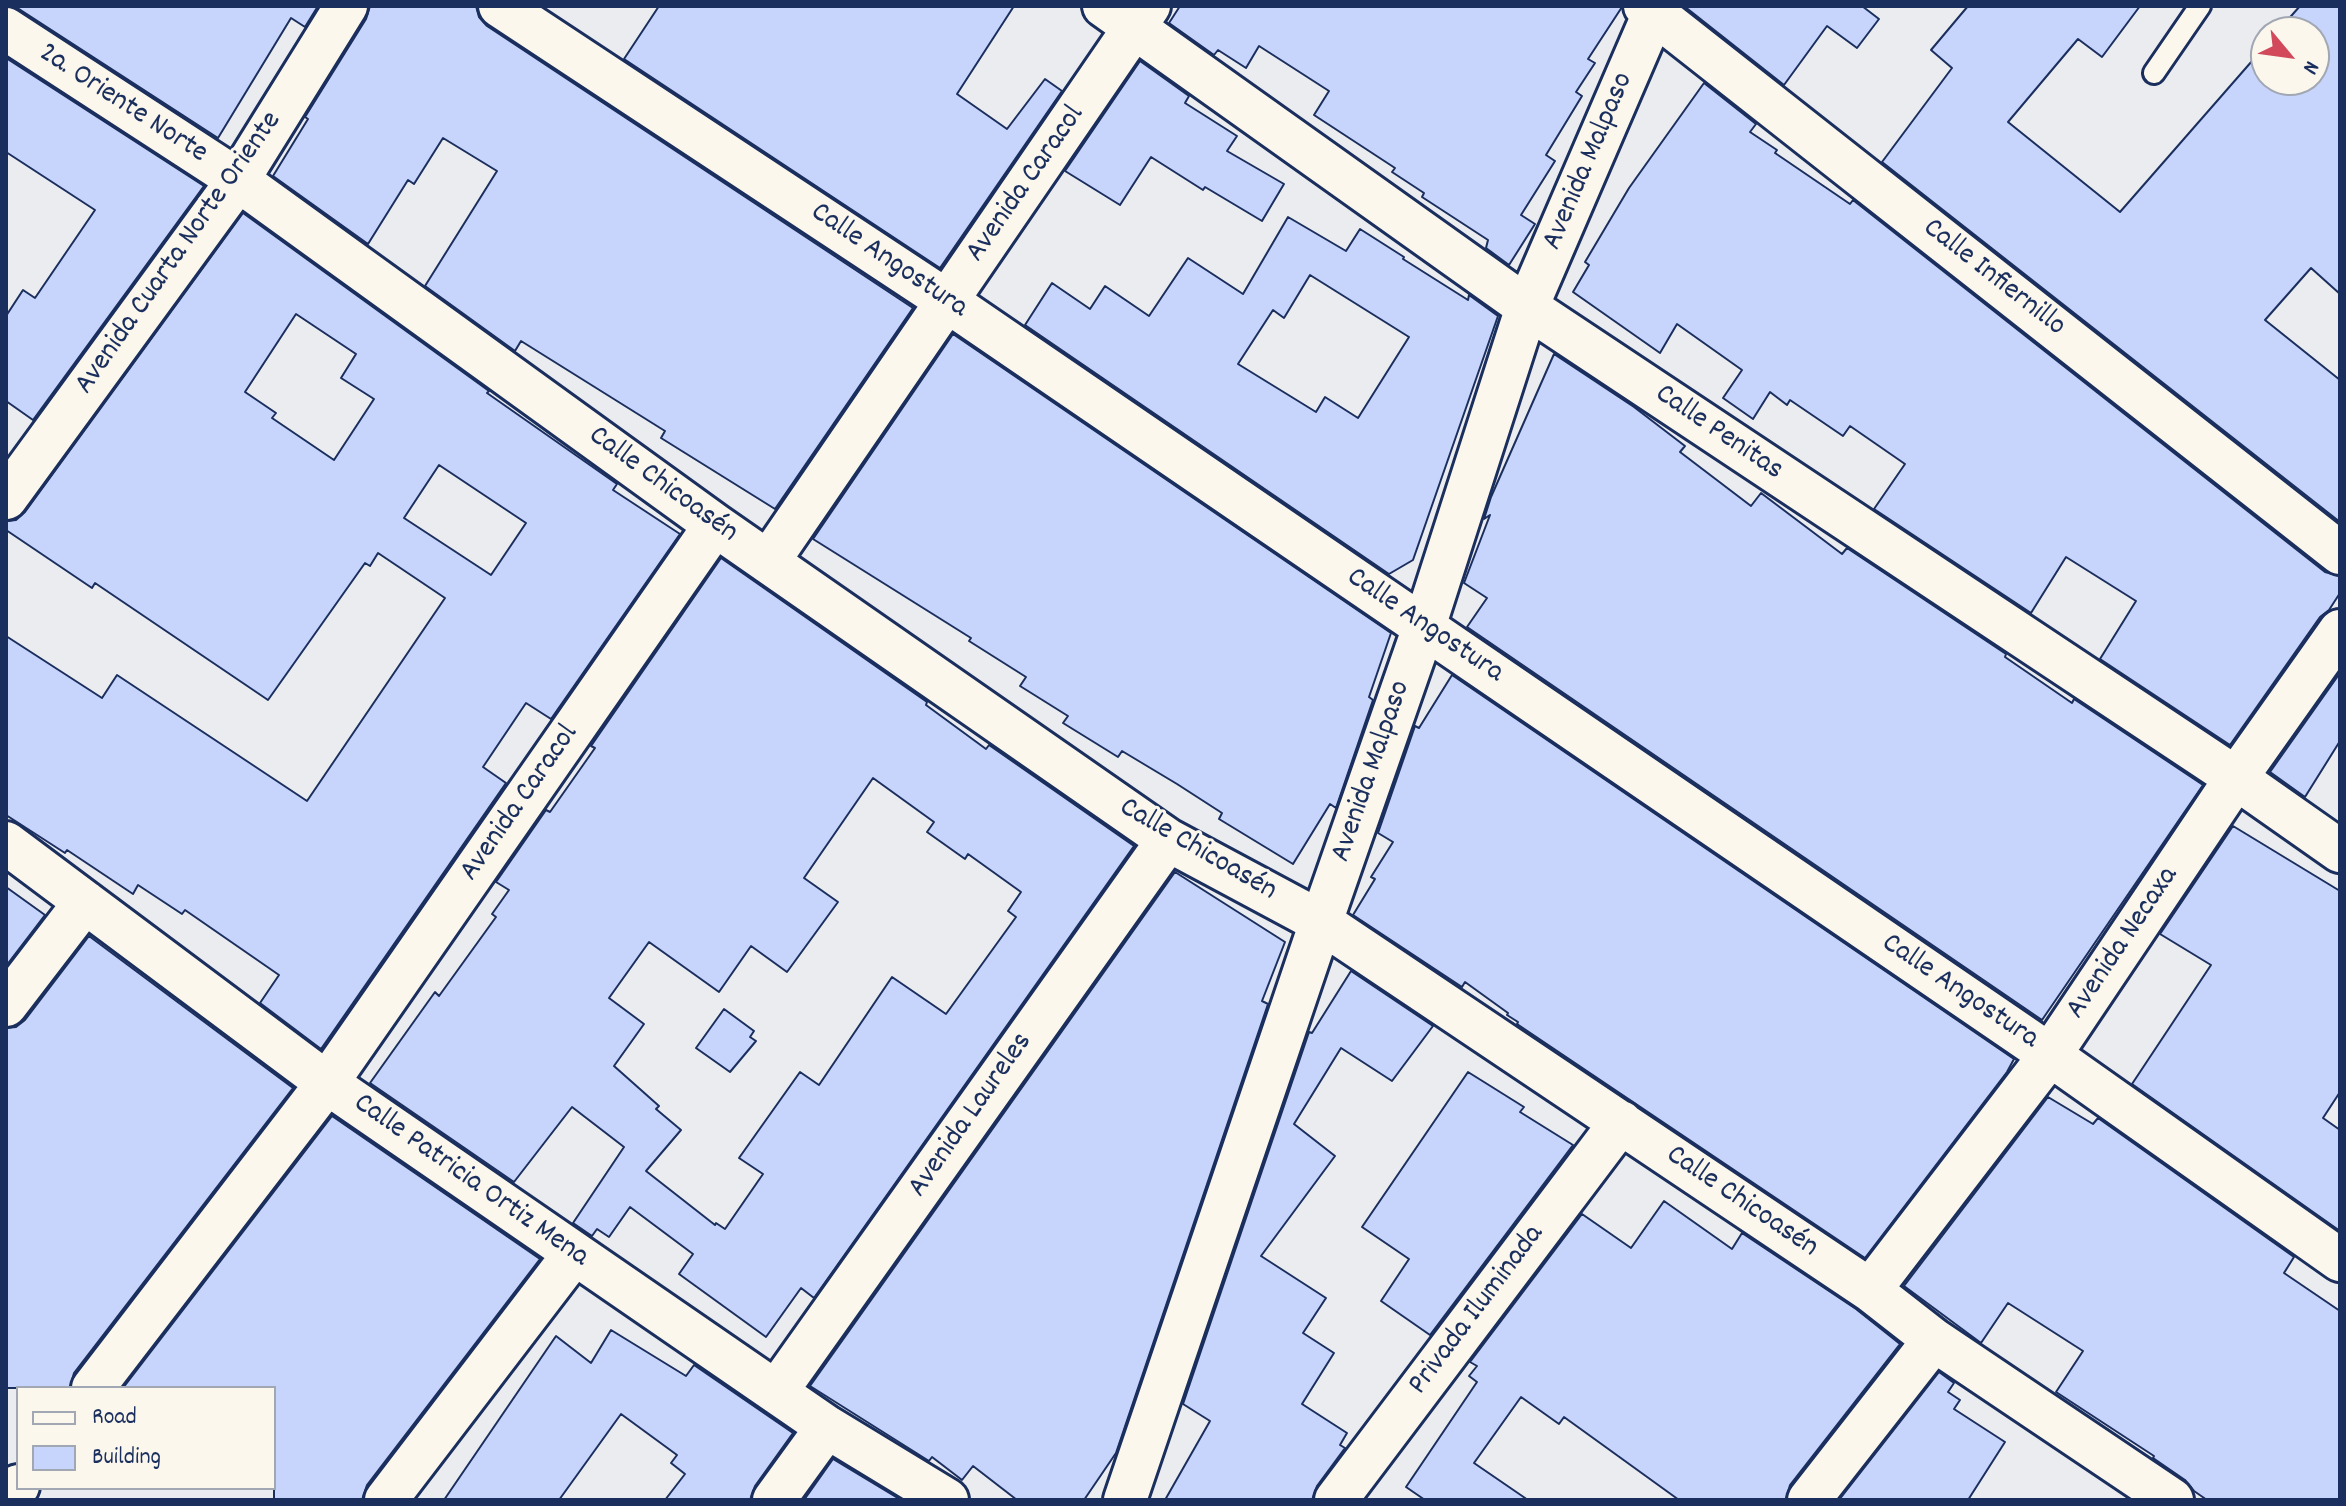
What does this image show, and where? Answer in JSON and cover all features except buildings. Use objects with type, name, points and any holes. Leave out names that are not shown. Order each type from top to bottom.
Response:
[{"type":"street","name":"Avenida Cuarta Norte Oriente","points":[[6,498],[238,180],[346,6]]},
{"type":"street","name":"Calle Angostura","points":[[500,6],[947,301],[2050,1055],[2340,1260]]},
{"type":"street","name":"Avenida Malpaso","points":[[1125,1500],[1424,627],[1527,307],[1652,8]]},
{"type":"street","name":"Calle Infiernillo","points":[[1652,8],[2340,553]]},
{"type":"street","name":"Avenida Caracol","points":[[768,562],[947,301],[1130,13]]},
{"type":"street","name":"Calle Penitas","points":[[1130,13],[1527,307],[2236,778],[2340,851]]},
{"type":"street","name":"2a. Oriente Norte","points":[[6,29],[238,180]]},
{"type":"street","name":"Calle Chicoasén","points":[[238,180],[715,525],[1168,840],[1321,922],[1870,1290],[1934,1340],[2172,1500]]},
{"type":"street","name":"Avenida Caracol","points":[[95,1386],[327,1083],[715,525]]},
{"type":"street","name":"Avenida Necaxa","points":[[1870,1290],[2050,1055],[2236,778],[2340,631]]},
{"type":"street","name":"Avenida Laureles","points":[[776,1392],[1168,840]]},
{"type":"street","name":"Calle Patricia Ortiz Mena","points":[[6,843],[327,1083],[827,1427],[947,1500]]},
{"type":"street","points":[[6,1005],[85,902]]},
{"type":"street","name":"Privada Iluminada","points":[[1336,1500],[1621,1122]]},
{"type":"street","points":[[386,1500],[574,1254]]},
{"type":"street","points":[[1809,1500],[1934,1340]]},
{"type":"street","points":[[774,1500],[827,1427]]},
{"type":"lane","points":[[2154,73],[2200,6]]}]
